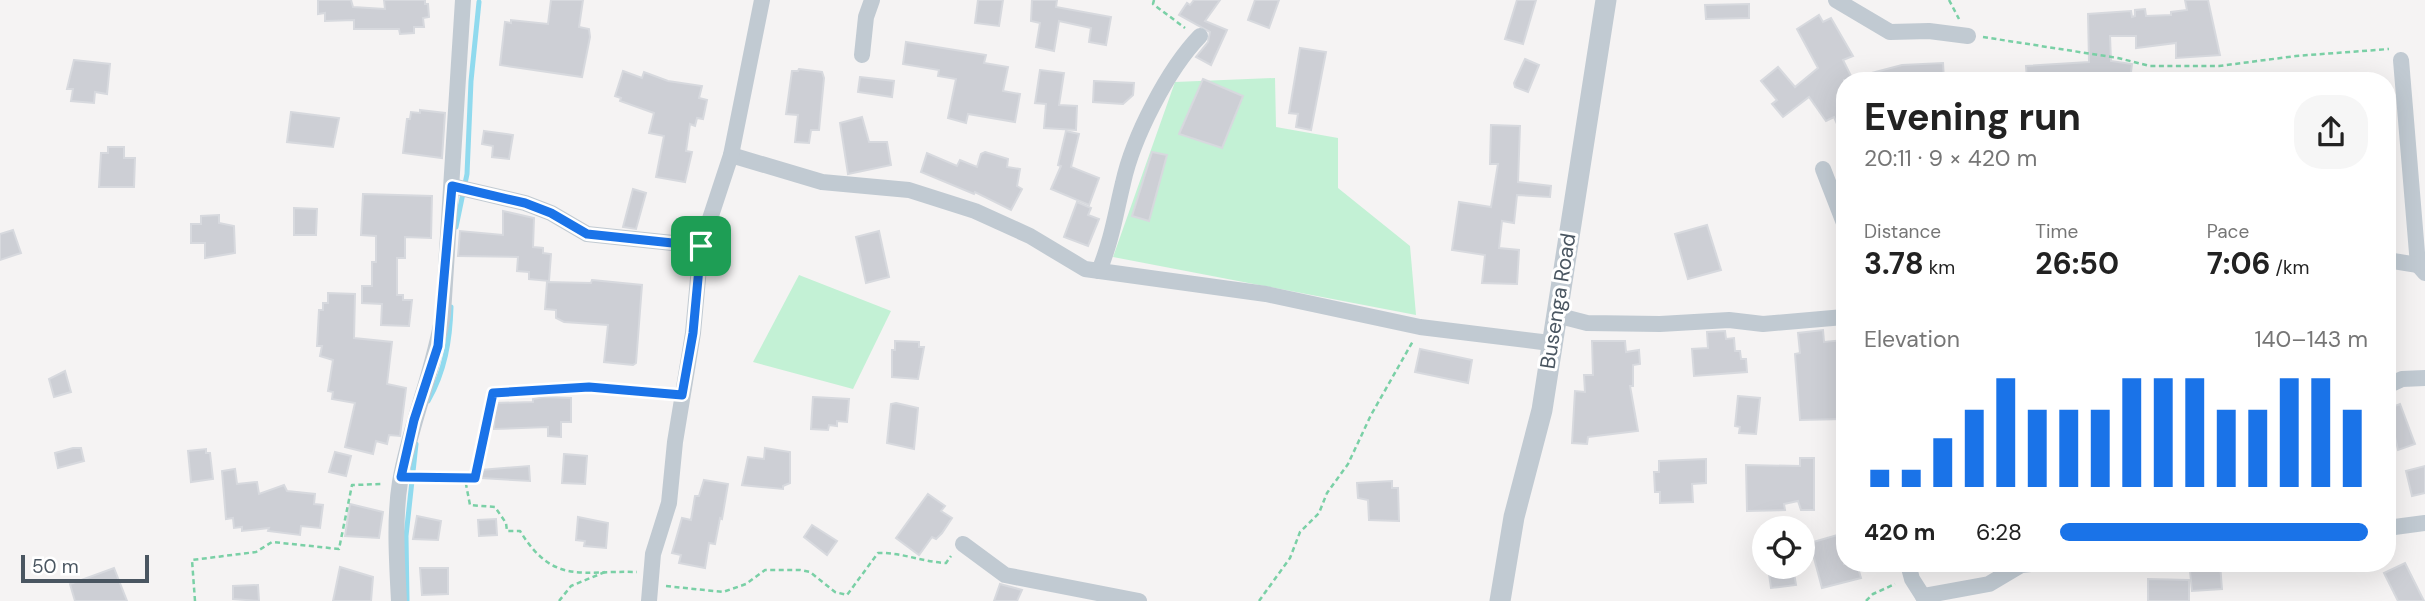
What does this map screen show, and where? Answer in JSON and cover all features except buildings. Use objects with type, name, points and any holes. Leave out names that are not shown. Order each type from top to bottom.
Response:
[{"type":"street","points":[[399,601],[401,481],[414,420],[438,346],[452,186],[463,0]]},
{"type":"street","points":[[650,586],[653,554],[670,503],[682,395],[693,333],[701,246],[731,155],[762,0]]},
{"type":"street","points":[[862,55],[866,17],[872,0]]},
{"type":"street","name":"Busenga Road","points":[[1500,601],[1514,517],[1542,410],[1550,342],[1606,0]]},
{"type":"street","points":[[1836,0],[1889,32],[1968,36]]},
{"type":"street","points":[[1099,271],[1114,233],[1123,181],[1144,128],[1173,67],[1200,36]]},
{"type":"street","points":[[2396,262],[2422,269],[2401,60]]},
{"type":"street","points":[[731,155],[822,182],[909,190],[975,211],[1030,236],[1085,269],[1266,294],[1420,327],[1550,342]]},
{"type":"street","points":[[1823,169],[1836,202]]},
{"type":"street","points":[[452,186],[525,203],[551,213],[587,234],[701,246]]},
{"type":"street","points":[[1556,315],[1587,323],[1611,324],[1729,320],[1763,324],[1836,318]]},
{"type":"street","points":[[2396,382],[2425,377]]},
{"type":"street","points":[[2396,527],[2425,523]]},
{"type":"street","points":[[963,544],[1005,575],[1139,601]]},
{"type":"street","points":[[1910,572],[1924,599],[1989,584],[2009,572]]},
{"type":"path","points":[[1154,0],[1153,4],[1166,16],[1200,36]]},
{"type":"path","points":[[1968,36],[2098,55],[2150,66],[2219,66],[2377,48],[2389,48],[2401,60]]},
{"type":"path","points":[[1259,601],[1290,558],[1300,532],[1319,513],[1327,493],[1348,464],[1371,415],[1420,327]]},
{"type":"path","points":[[195,601],[192,560],[256,552],[272,541],[339,549],[352,485],[475,478],[493,393],[589,387],[682,395]]},
{"type":"path","points":[[465,480],[470,505],[495,507],[506,523],[507,531],[520,531],[530,548],[550,565],[568,574],[608,571],[662,588],[673,585],[723,592],[746,584],[765,570],[800,570],[810,572],[835,592],[847,595],[878,553],[946,563],[963,544]]},
{"type":"path","points":[[559,601],[571,586],[608,571]]},
{"type":"path","points":[[1866,601],[1908,572]]},
{"type":"green space","points":[[1275,78],[1276,127],[1338,138],[1338,188],[1410,246],[1416,315],[1113,257],[1175,82]]},
{"type":"green space","points":[[799,275],[891,311],[853,389],[753,362]]},
{"type":"waterway","points":[[456,227],[467,174],[471,81],[479,2]]},
{"type":"waterway","points":[[428,401],[446,355],[451,307]]},
{"type":"waterway","points":[[407,601],[406,536],[416,444]]},
{"type":"route","points":[[452,186],[472,188],[525,203],[551,213],[587,234],[701,246],[693,333],[682,395],[589,387],[493,393],[475,478],[465,480],[458,477],[401,477],[414,420],[438,346],[443,314],[444,265],[452,186]]}]
